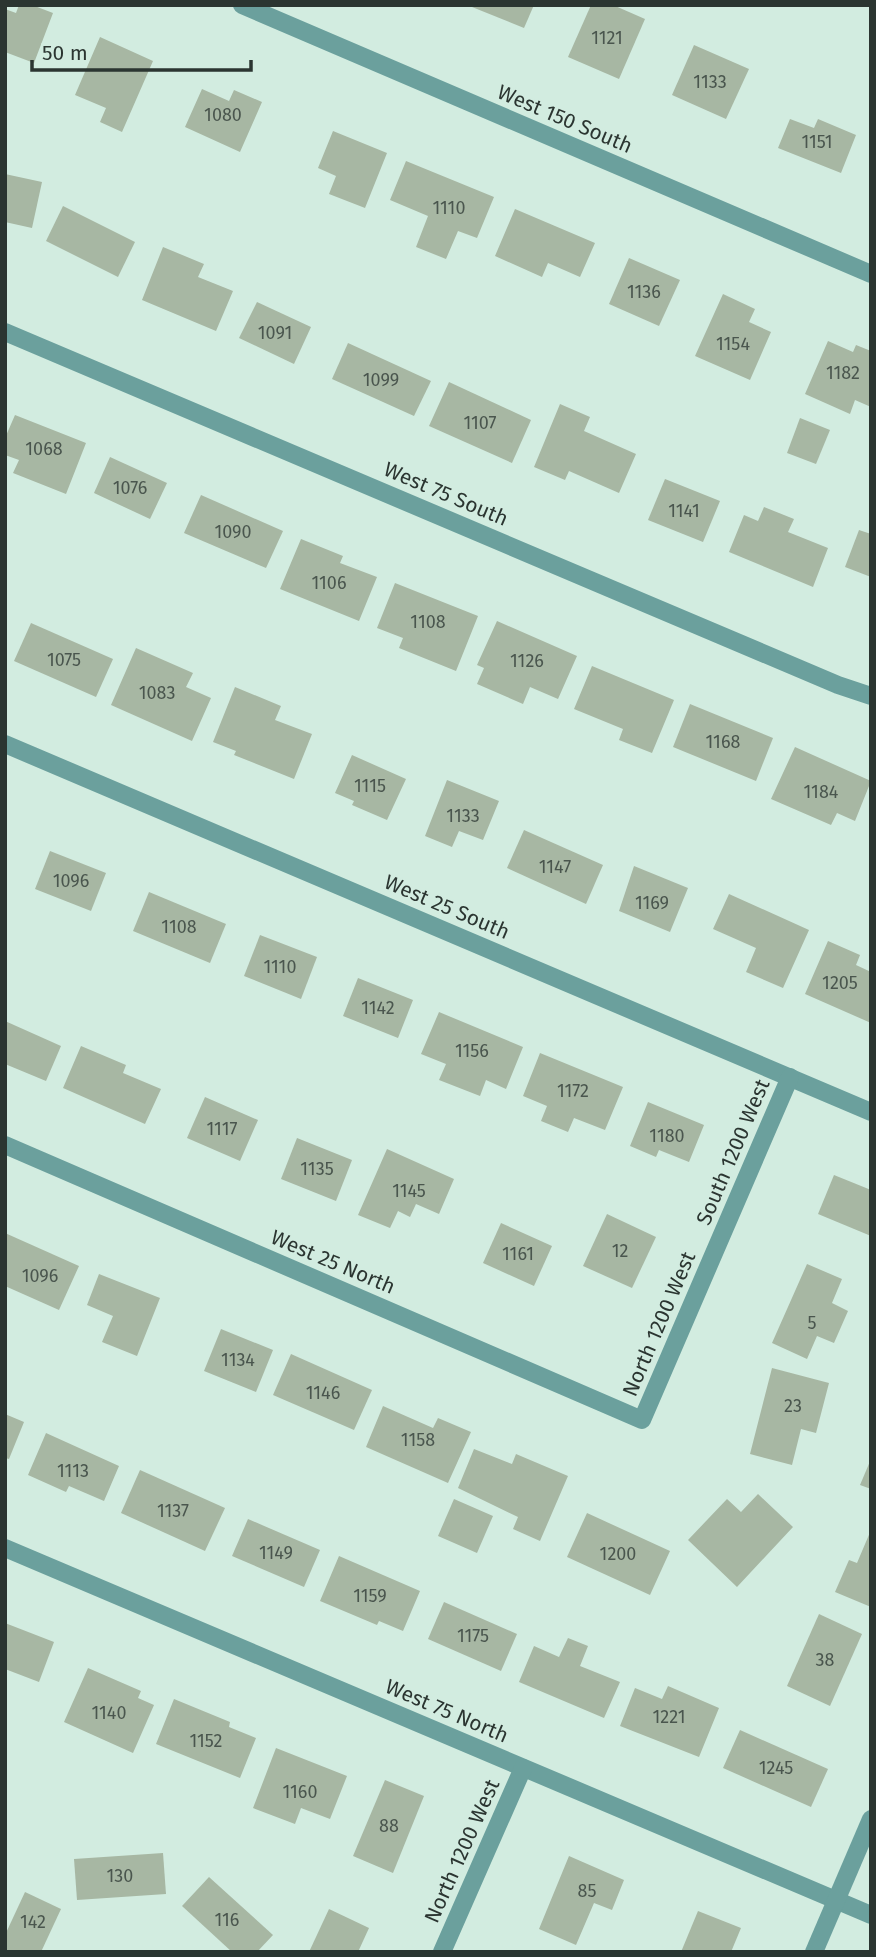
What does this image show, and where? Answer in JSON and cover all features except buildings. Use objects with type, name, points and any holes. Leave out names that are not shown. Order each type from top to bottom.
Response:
[{"type":"street","name":"West 150 South","points":[[242,5],[871,274]]},
{"type":"street","name":"West 75 South","points":[[5,332],[838,685],[871,696]]},
{"type":"street","name":"West 25 South","points":[[5,744],[871,1112]]},
{"type":"street","name":"South 1200 West","points":[[717,1245],[790,1077]]},
{"type":"street","name":"West 25 North","points":[[5,1145],[642,1420]]},
{"type":"street","name":"North 1200 West","points":[[642,1420],[717,1245]]},
{"type":"street","name":"West 75 North","points":[[5,1548],[871,1915]]},
{"type":"street","name":"North 1200 West","points":[[442,1952],[523,1768]]},
{"type":"street","points":[[814,1952],[871,1818]]}]
